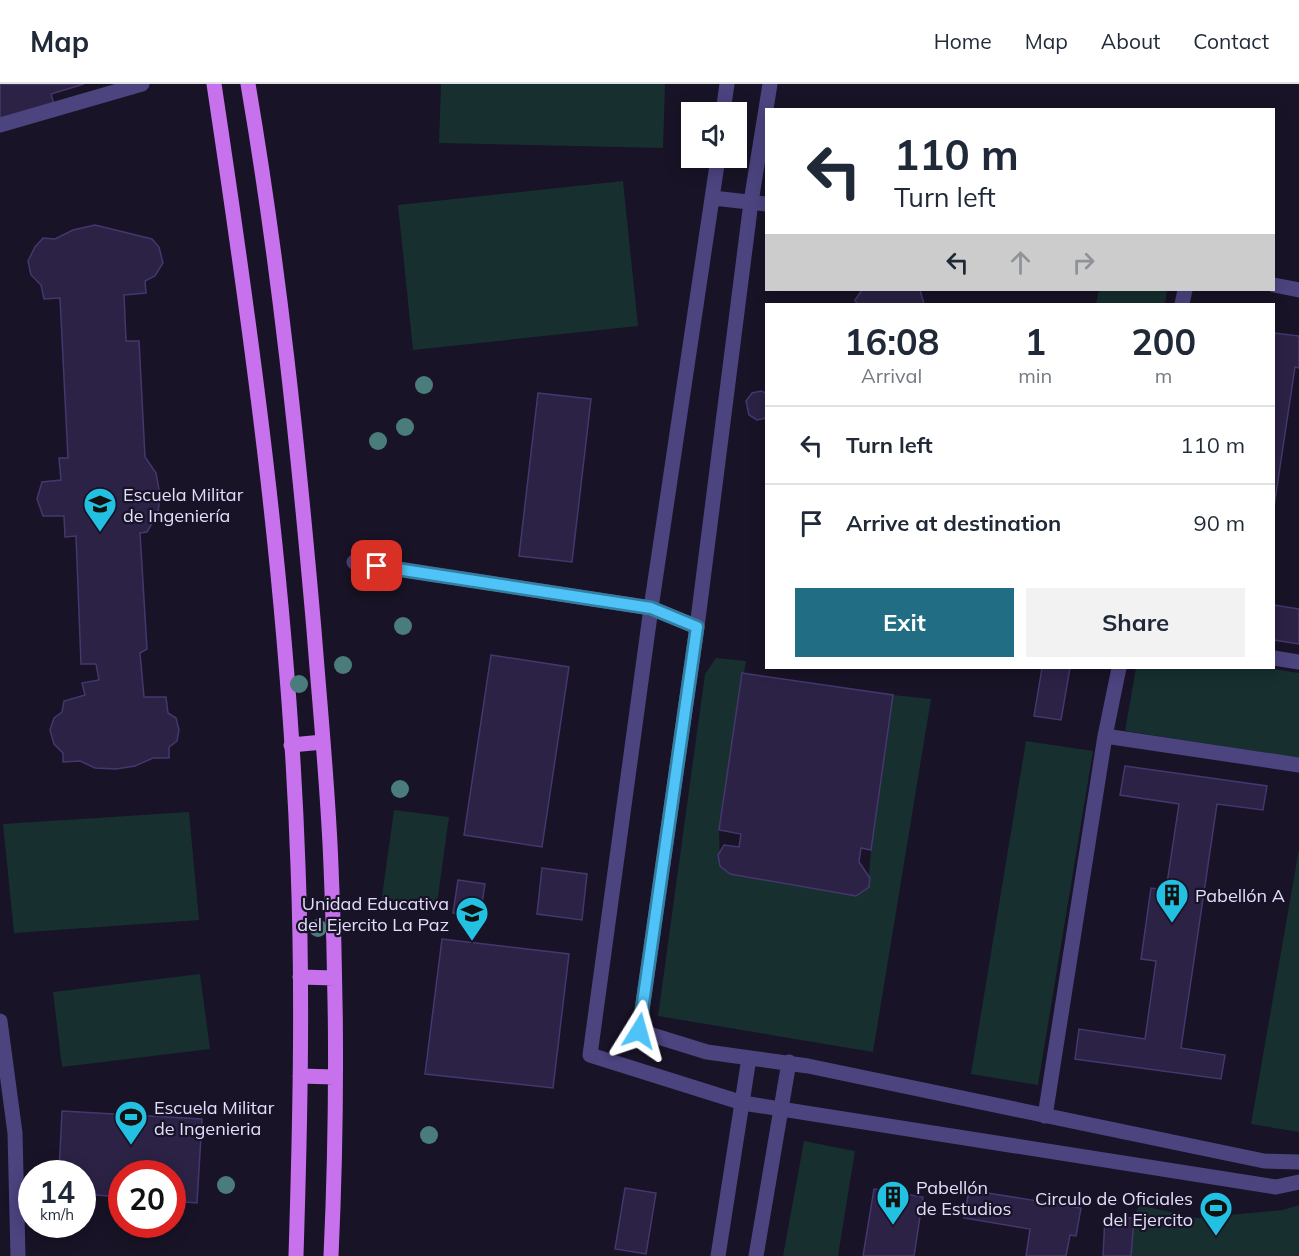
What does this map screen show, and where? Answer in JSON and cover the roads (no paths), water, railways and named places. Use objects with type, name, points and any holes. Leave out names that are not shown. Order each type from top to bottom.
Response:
[{"type":"main road","points":[[214,84],[270,494],[291,745],[298,866],[300,977],[296,1256]]},
{"type":"main road","points":[[248,84],[264,185],[287,366],[304,518],[323,742],[331,863],[334,978],[331,1256]]},
{"type":"main road","points":[[291,745],[323,742]]},
{"type":"main road","points":[[300,977],[334,978]]},
{"type":"main road","points":[[300,1076],[334,1077]]},
{"type":"street","points":[[0,125],[142,84]]},
{"type":"street","points":[[724,102],[727,84]]},
{"type":"street","points":[[766,108],[770,84]]},
{"type":"street","points":[[765,115],[751,202],[697,627],[639,1031],[707,1052],[789,1062],[1264,1161],[1299,1162]]},
{"type":"street","points":[[717,168],[651,608],[590,1055],[743,1103],[781,1110],[1276,1187],[1299,1182]]},
{"type":"street","points":[[713,198],[765,204]]},
{"type":"street","points":[[1275,285],[1299,290]]},
{"type":"street","points":[[354,562],[651,608],[697,627]]},
{"type":"street","points":[[1275,658],[1299,662]]},
{"type":"street","points":[[1045,1116],[1105,736],[1119,669]]},
{"type":"street","points":[[1105,736],[1299,765]]},
{"type":"street","points":[[0,1020],[15,1133],[18,1256]]},
{"type":"street","points":[[718,1256],[749,1058]]},
{"type":"street","points":[[756,1256],[789,1062]]},
{"type":"place","name":"Escuela Militar de Ingeniería","points":[[100,533]]},
{"type":"place","name":"Pabellón A","points":[[1172,924]]},
{"type":"place","name":"Unidad Educativa del Ejercito La Paz","points":[[472,942]]},
{"type":"place","name":"Escuela Militar de Ingenieria","points":[[131,1146]]},
{"type":"place","name":"Pabellón de Estudios","points":[[893,1226]]},
{"type":"place","name":"Circulo de Oficiales del Ejercito","points":[[1216,1237]]}]
